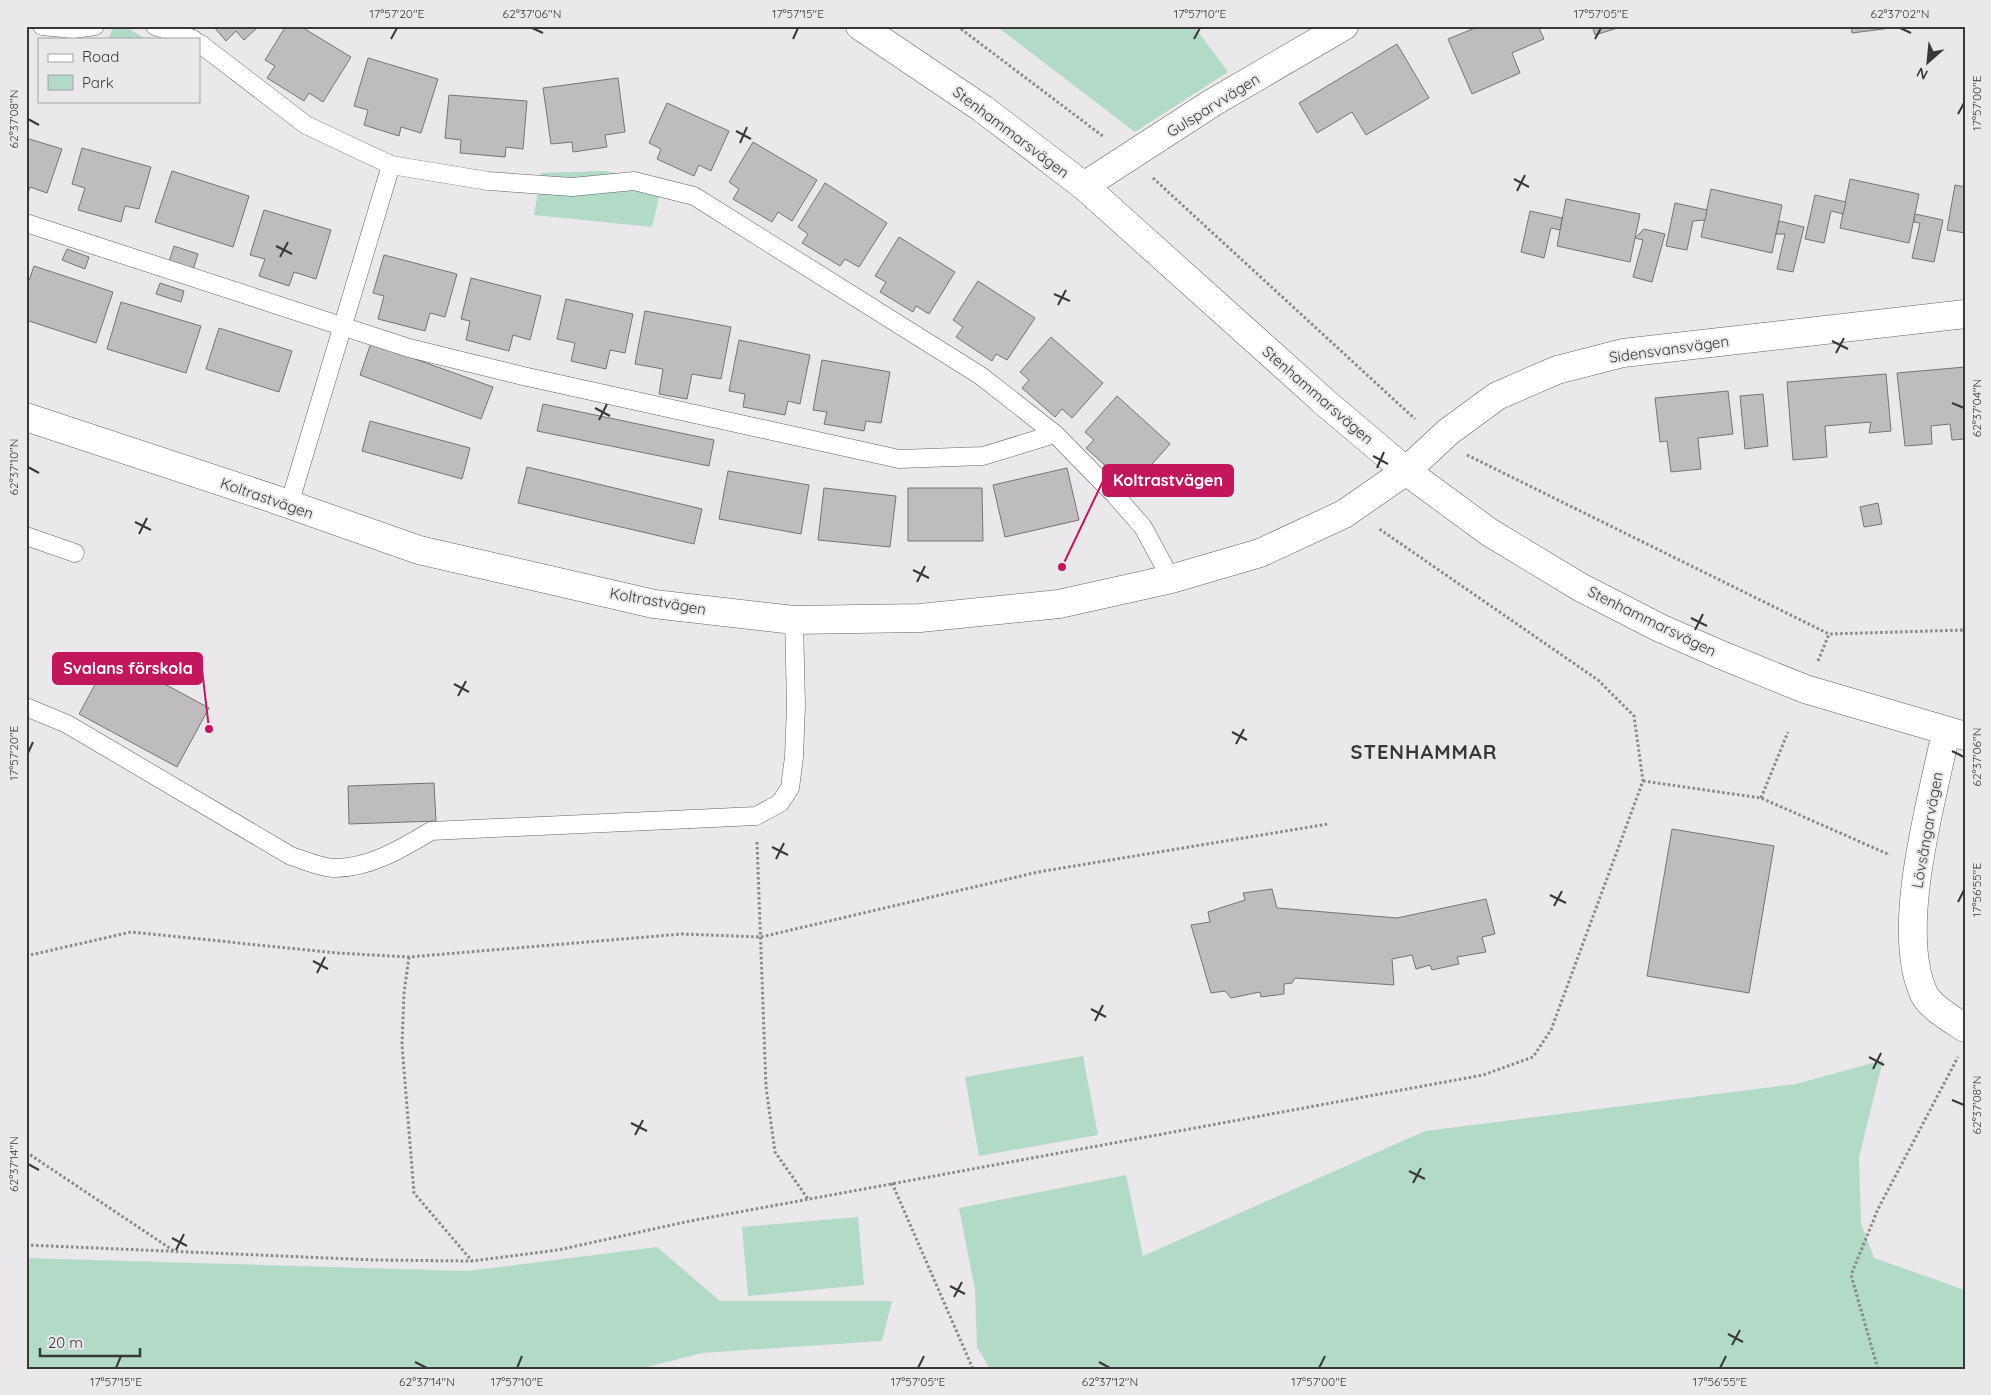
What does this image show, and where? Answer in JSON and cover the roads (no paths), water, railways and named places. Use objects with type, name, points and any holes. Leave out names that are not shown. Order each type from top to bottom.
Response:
[{"type":"street","name":"Stenhammarsvägen","points":[[860,26],[983,109],[1084,186],[1328,405],[1406,471],[1489,532],[1580,587],[1660,628],[1806,689],[1956,734]]},
{"type":"street","name":"Gulsparvvägen","points":[[1084,186],[1212,103],[1344,26]]},
{"type":"street","name":"Sidensvansvägen","points":[[1406,471],[1439,439],[1497,396],[1557,370],[1623,353],[1965,314]]},
{"type":"street","name":"Koltrastvägen","points":[[26,417],[419,550],[654,604],[794,620],[920,618],[1059,604],[1171,579],[1260,552],[1344,514],[1406,471]]},
{"type":"street","name":"Lövsångarvägen","points":[[1956,734],[1918,868],[1912,933],[1915,967],[1925,996],[1945,1016],[1962,1041]]},
{"type":"lane","points":[[42,26],[73,29],[95,26]]},
{"type":"lane","points":[[155,26],[190,38]]},
{"type":"lane","points":[[200,44],[306,125],[391,166],[488,181],[572,187],[634,181],[694,196],[981,376],[1055,434],[1114,494],[1142,527],[1171,579]]},
{"type":"lane","points":[[288,505],[391,166]]},
{"type":"lane","points":[[26,223],[409,348],[514,374],[899,459],[984,456],[1055,434]]},
{"type":"lane","points":[[26,536],[75,553]]},
{"type":"lane","points":[[26,707],[67,724],[291,856],[332,868],[361,864],[400,850],[431,831],[756,816],[780,803],[790,788],[794,756],[796,705],[794,620]]},
{"type":"place","name":"Koltrastvägen","points":[[1062,567]]},
{"type":"place","name":"Svalans förskola","points":[[209,729]]},
{"type":"district","name":"STENHAMMAR","points":[[1424,751]]}]
